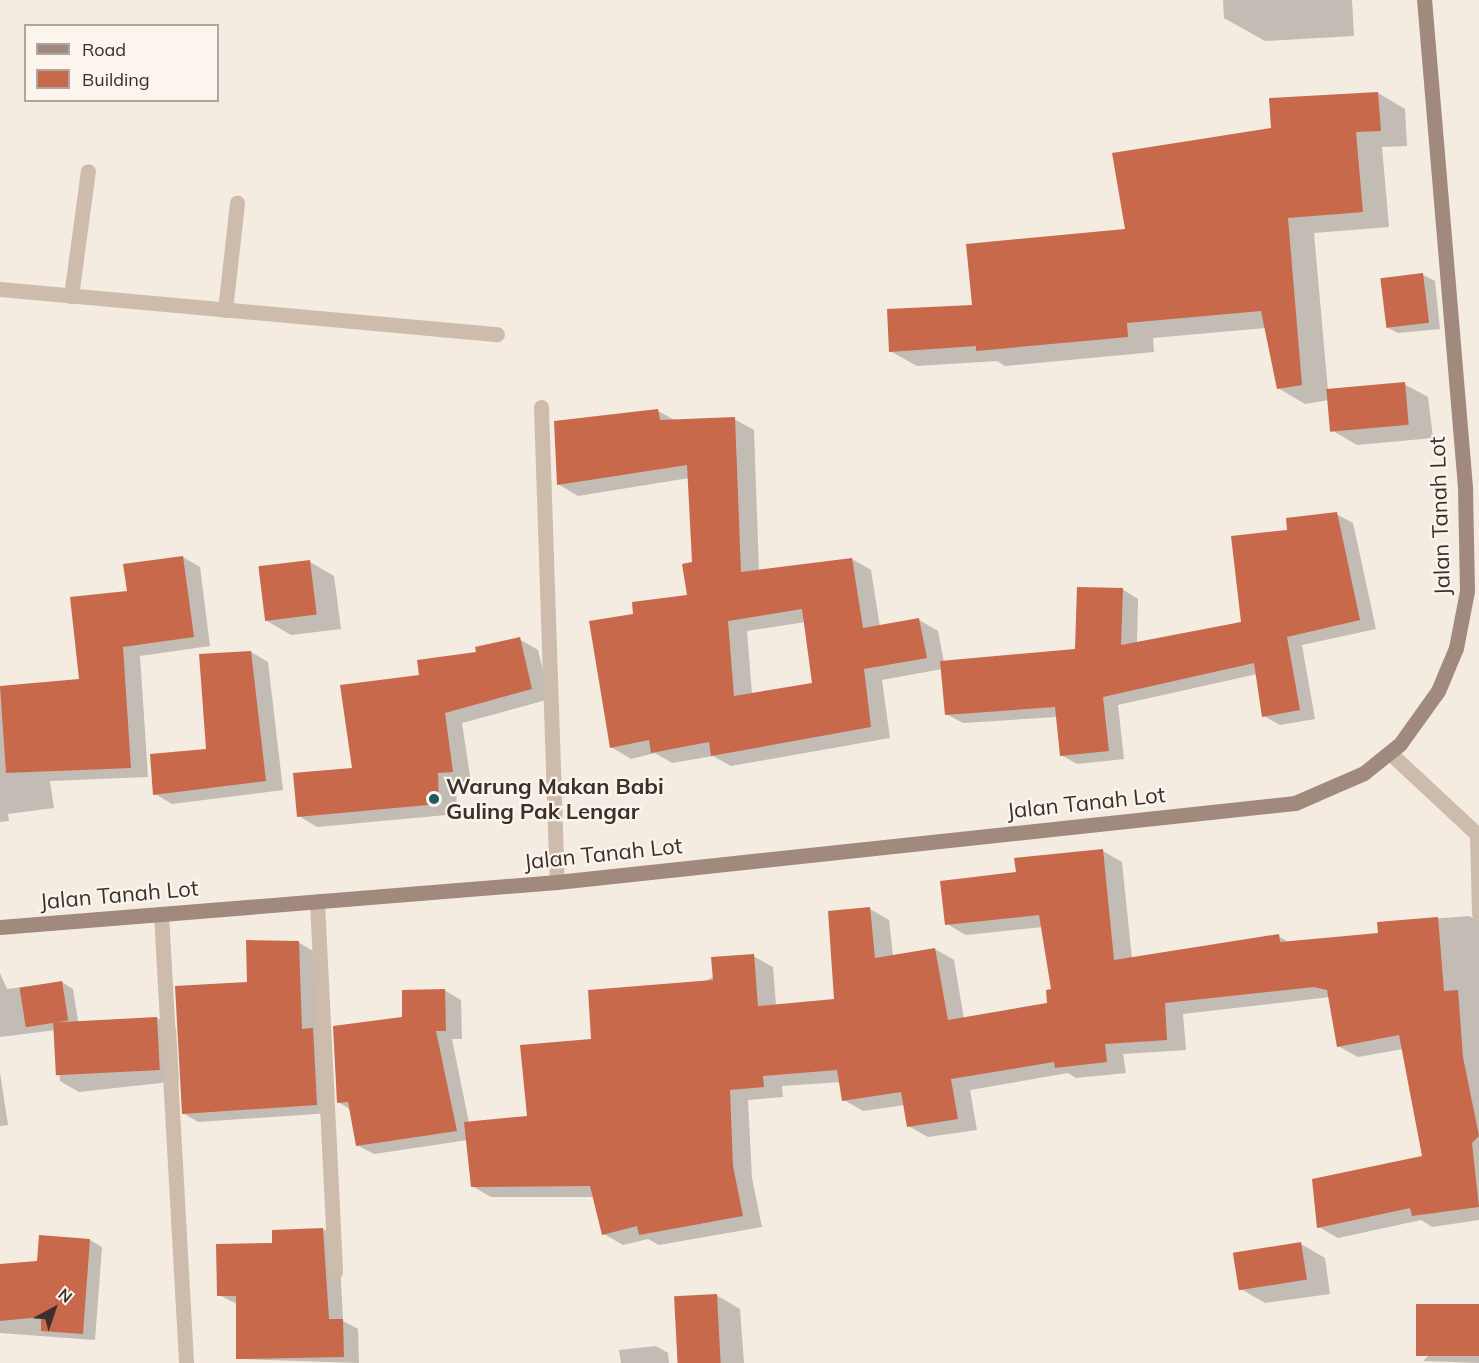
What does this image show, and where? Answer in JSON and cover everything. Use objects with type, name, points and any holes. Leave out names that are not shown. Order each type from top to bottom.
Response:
[{"type":"main road","name":"Jalan Tanah Lot","points":[[0,927],[557,882],[1295,803],[1336,789],[1390,753],[1438,691],[1456,648],[1467,591],[1465,487],[1424,0]]},
{"type":"street","points":[[71,296],[88,171]]},
{"type":"street","points":[[225,310],[237,203]]},
{"type":"street","points":[[0,289],[497,334]]},
{"type":"street","points":[[541,407],[557,882]]},
{"type":"street","points":[[1390,753],[1478,835],[1479,914]]},
{"type":"street","points":[[317,901],[335,1272]]},
{"type":"street","points":[[161,914],[186,1363]]},
{"type":"building","points":[[1378,92],[1381,131],[1356,132],[1363,212],[1288,218],[1302,385],[1277,389],[1261,311],[1127,323],[1128,337],[976,351],[976,346],[889,352],[887,309],[972,305],[966,244],[1125,229],[1112,153],[1271,128],[1269,98]]},
{"type":"building","points":[[1423,273],[1429,323],[1386,328],[1380,278]]},
{"type":"building","points":[[1405,382],[1409,425],[1330,432],[1326,389]]},
{"type":"building","points":[[658,409],[660,420],[735,417],[741,572],[852,558],[863,628],[919,618],[927,658],[864,669],[871,727],[711,756],[709,742],[651,753],[649,740],[610,748],[589,621],[633,614],[632,602],[687,595],[682,564],[692,562],[687,465],[557,485],[554,421]],"holes":[[[802,609],[812,683],[734,696],[728,621]]]},
{"type":"building","points":[[1337,512],[1360,620],[1287,637],[1300,710],[1262,717],[1254,663],[1103,697],[1109,751],[1060,756],[1055,707],[945,715],[940,661],[1075,649],[1077,587],[1123,588],[1121,645],[1241,622],[1231,536],[1287,530],[1286,518]]},
{"type":"building","points":[[183,556],[194,637],[123,647],[131,768],[6,773],[0,686],[79,679],[70,597],[127,591],[123,564]]},
{"type":"building","points":[[310,560],[317,615],[265,621],[258,566]]},
{"type":"building","points":[[520,637],[532,689],[445,713],[453,772],[438,773],[439,804],[297,817],[293,773],[352,768],[340,685],[419,675],[417,660],[476,652],[475,647]]},
{"type":"building","points":[[251,651],[266,781],[153,795],[150,754],[206,749],[199,654]]},
{"type":"building","points":[[1103,849],[1114,960],[1279,934],[1280,942],[1378,933],[1377,922],[1438,917],[1444,991],[1458,990],[1463,1057],[1479,1136],[1472,1143],[1479,1207],[1412,1216],[1410,1208],[1317,1228],[1312,1179],[1422,1156],[1399,1035],[1337,1047],[1327,990],[1314,987],[1165,1003],[1167,1040],[1105,1044],[1107,1062],[1055,1068],[1054,1062],[951,1079],[958,1119],[907,1127],[901,1092],[842,1101],[837,1070],[763,1076],[764,1087],[730,1090],[733,1166],[743,1216],[639,1235],[637,1226],[602,1235],[590,1186],[471,1187],[464,1122],[527,1116],[520,1045],[591,1039],[588,990],[713,980],[711,957],[754,954],[758,1006],[834,999],[828,911],[870,907],[875,958],[935,948],[948,1020],[1047,1003],[1046,990],[1051,989],[1039,915],[945,925],[940,881],[1016,872],[1014,858]]},
{"type":"building","points":[[246,940],[299,941],[302,1029],[313,1028],[317,1105],[182,1114],[175,986],[247,982]]},
{"type":"building","points":[[62,981],[68,1021],[26,1027],[20,988]]},
{"type":"building","points":[[445,989],[446,1031],[436,1031],[457,1131],[356,1146],[348,1102],[337,1103],[333,1026],[402,1017],[402,990]]},
{"type":"building","points":[[157,1017],[160,1070],[56,1075],[53,1022]]},
{"type":"building","points":[[323,1228],[329,1319],[343,1319],[344,1357],[236,1359],[236,1296],[217,1296],[216,1244],[272,1243],[272,1230]]},
{"type":"building","points":[[39,1235],[90,1239],[83,1334],[41,1331],[41,1317],[0,1321],[0,1264],[37,1261]]},
{"type":"building","points":[[1301,1242],[1307,1280],[1239,1290],[1233,1253]]},
{"type":"building","points":[[717,1294],[721,1363],[678,1363],[674,1296]]},
{"type":"building","points":[[1416,1304],[1479,1304],[1479,1356],[1416,1356]]},
{"type":"place","name":"Warung Makan Babi Guling Pak Lengar","points":[[434,799]]}]
